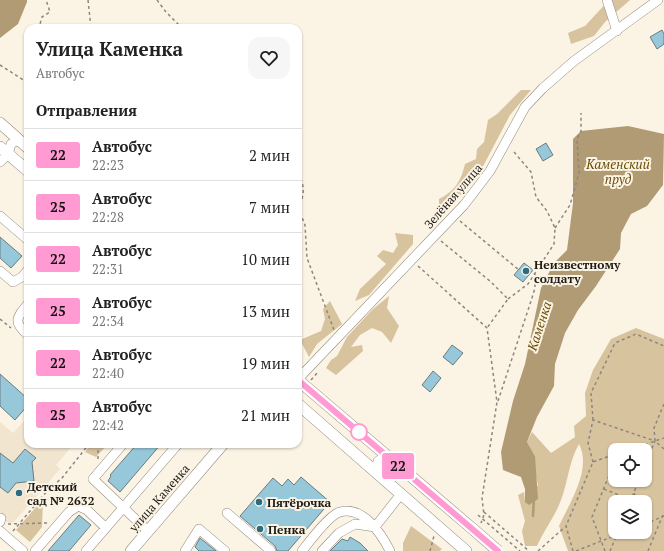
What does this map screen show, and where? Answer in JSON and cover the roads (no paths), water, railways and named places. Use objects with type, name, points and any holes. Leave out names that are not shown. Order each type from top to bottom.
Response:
[{"type":"main road","points":[[0,124],[24,144]]},
{"type":"main road","points":[[3,154],[24,168]]},
{"type":"main road","points":[[302,382],[389,458],[476,530],[498,551]]},
{"type":"main road","points":[[302,407],[466,551]]},
{"type":"main road","name":"улица Каменка","points":[[131,551],[220,448]]},
{"type":"street","points":[[607,0],[617,31]]},
{"type":"street","name":"Зелёная улица","points":[[302,375],[464,205],[490,171],[525,107],[574,61],[658,0]]},
{"type":"street","points":[[3,154],[11,144],[16,141],[24,144]]},
{"type":"street","points":[[0,216],[24,237]]},
{"type":"street","points":[[0,271],[13,282],[24,275]]},
{"type":"street","points":[[24,309],[18,316],[20,328],[24,332]]},
{"type":"street","points":[[120,448],[93,479],[148,531]]},
{"type":"street","points":[[86,551],[175,448]]},
{"type":"street","points":[[376,471],[378,461],[385,457],[389,458]]},
{"type":"street","points":[[375,527],[401,494]]},
{"type":"street","points":[[35,551],[60,523],[78,506],[87,510],[106,528]]},
{"type":"street","points":[[302,551],[330,519],[340,512],[350,512],[361,516],[375,527],[390,551]]},
{"type":"street","points":[[227,513],[271,551]]},
{"type":"street","points":[[322,551],[339,532],[355,524],[375,527]]},
{"type":"street","points":[[3,526],[23,551]]},
{"type":"street","points":[[185,551],[199,528],[226,551]]},
{"type":"water","points":[[0,0],[27,0],[27,2],[18,24],[0,38]]},
{"type":"water","name":"Каменский пруд","points":[[628,126],[664,134],[663,185],[647,206],[631,214],[621,233],[620,249],[596,286],[578,310],[565,333],[555,364],[554,386],[537,417],[527,442],[535,456],[538,499],[529,505],[525,502],[525,489],[521,477],[503,470],[501,452],[513,401],[525,364],[541,288],[554,263],[567,250],[573,203],[573,139],[581,131]]},
{"type":"waterway","name":"Каменка","points":[[533,516],[534,498]]},
{"type":"place","name":"Неизвестному солдату","points":[[526,271]]},
{"type":"place","name":"Детский сад № 2632","points":[[19,493]]},
{"type":"place","name":"Пятёрочка","points":[[259,502]]},
{"type":"place","name":"Пенка","points":[[260,529]]}]
